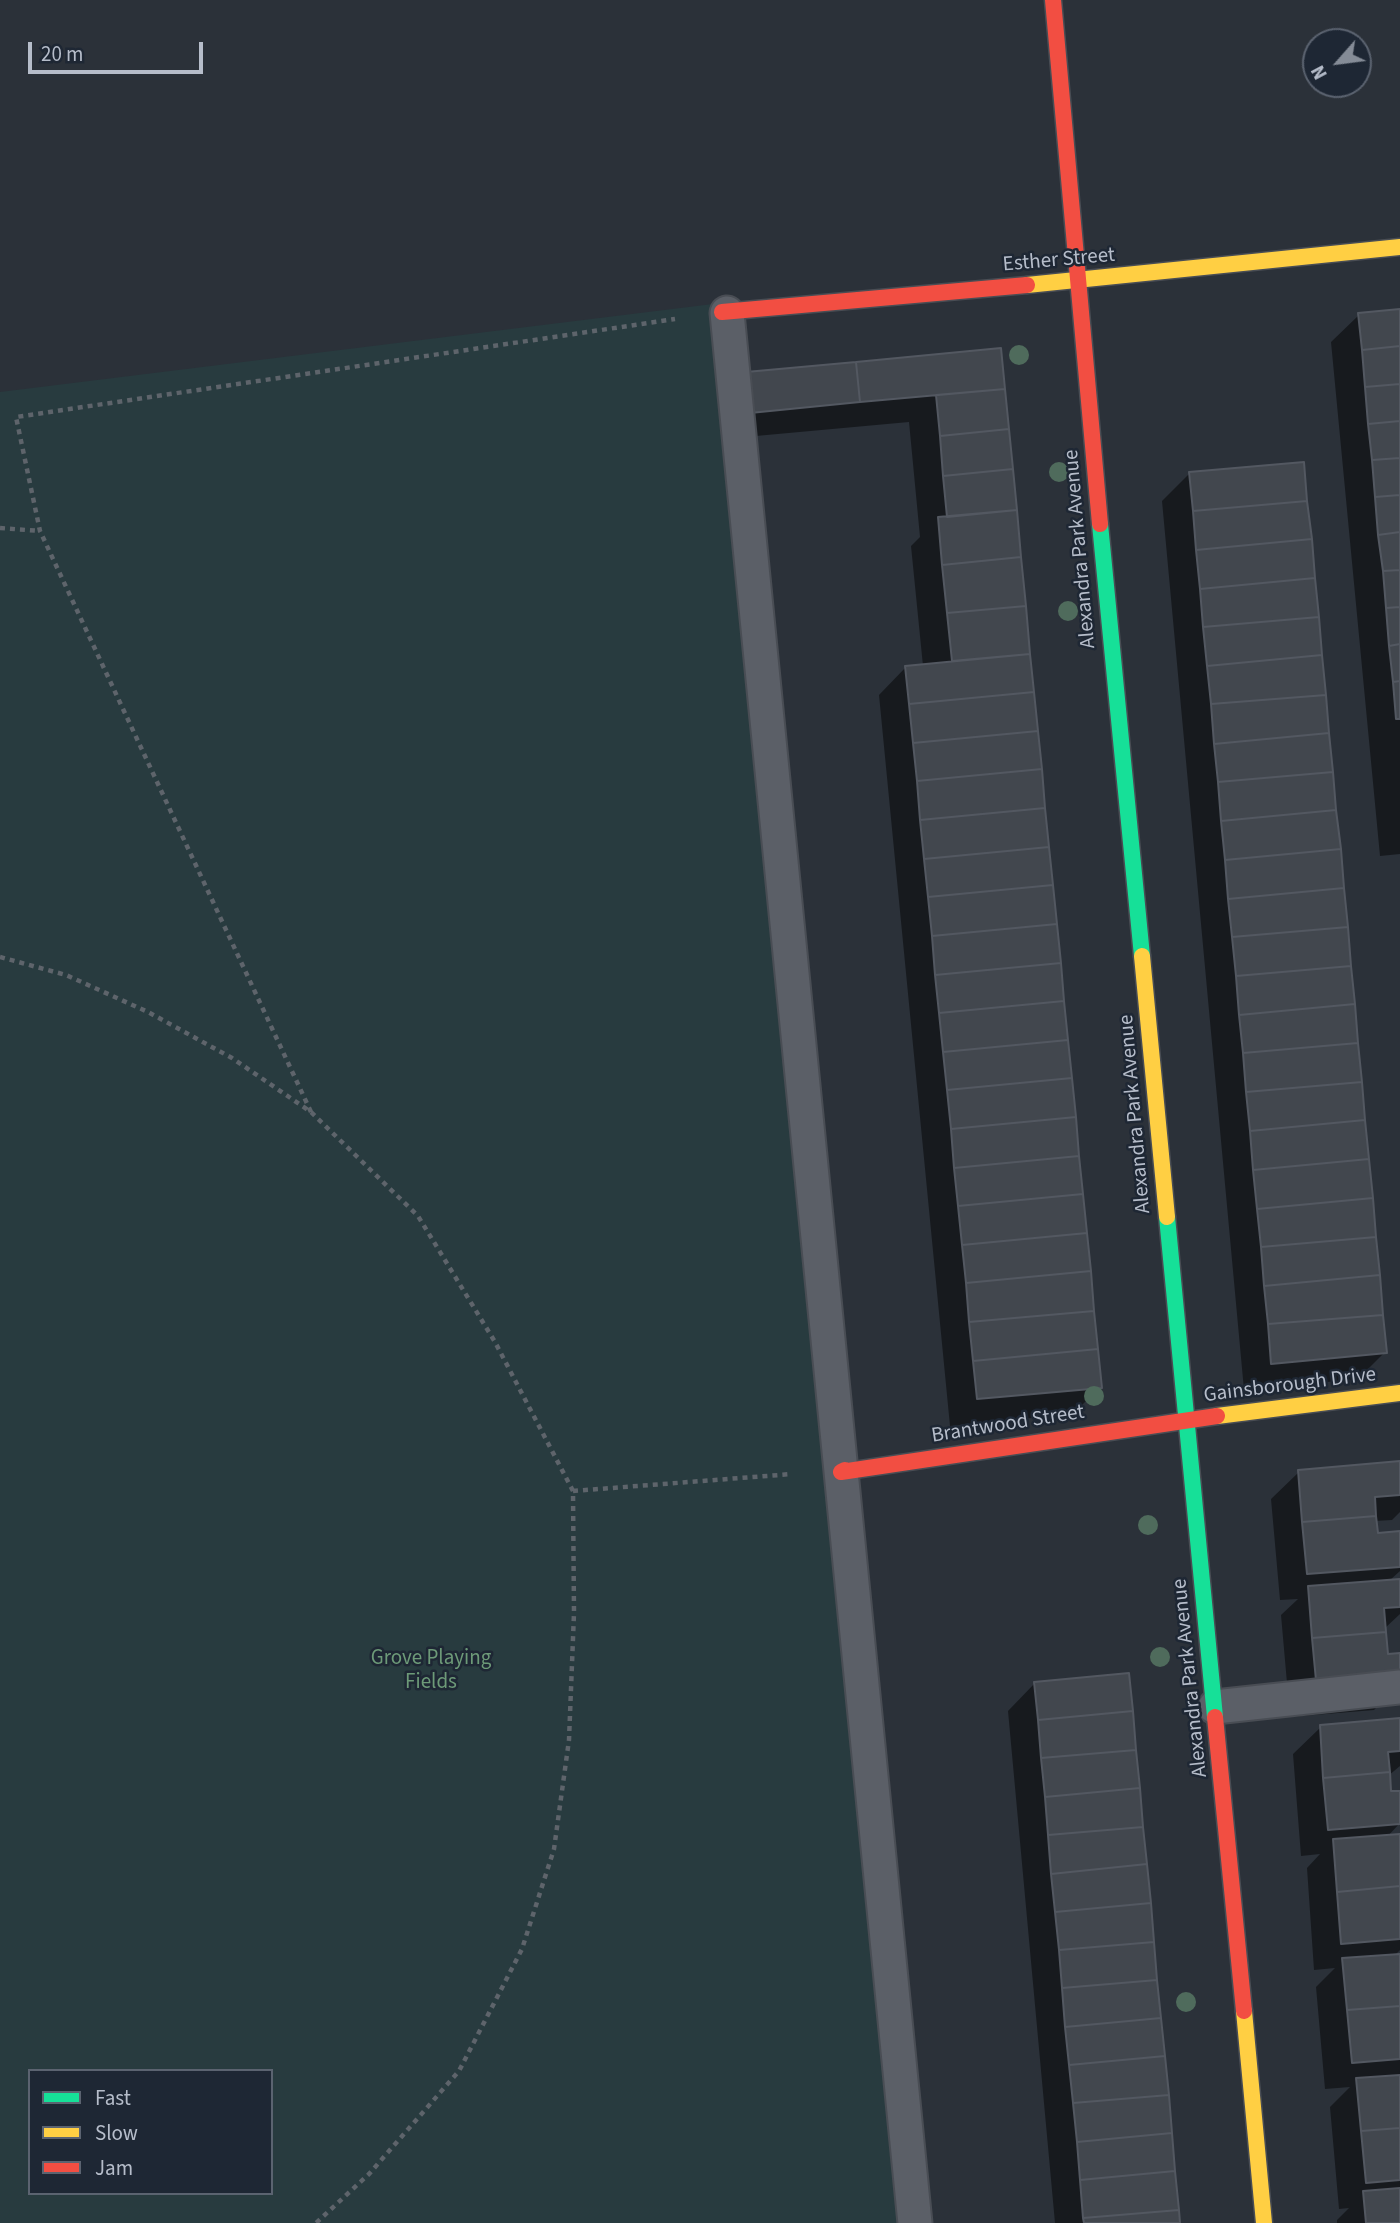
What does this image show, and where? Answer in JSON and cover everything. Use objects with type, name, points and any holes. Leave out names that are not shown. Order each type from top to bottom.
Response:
[{"type":"street","name":"Alexandra Park Avenue","points":[[1053,0],[1077,280],[1264,2223]]},
{"type":"street","name":"Esther Street","points":[[724,312],[1400,247]]},
{"type":"street","name":"Gainsborough Drive","points":[[1186,1420],[1400,1393]]},
{"type":"street","name":"Brantwood Street","points":[[843,1471],[1186,1420]]},
{"type":"lane","points":[[724,312],[843,1471],[915,2223]]},
{"type":"lane","points":[[1215,1707],[1400,1687]]},
{"type":"path","points":[[311,1112],[40,531],[16,417],[724,312]]},
{"type":"path","points":[[0,528],[40,531]]},
{"type":"path","points":[[0,957],[66,975],[149,1012],[232,1058],[311,1112],[418,1216],[495,1342],[573,1491],[574,1613],[569,1740],[554,1849],[522,1949],[459,2071],[369,2174],[316,2223]]},
{"type":"path","points":[[573,1491],[843,1471]]},
{"type":"green space","name":"Grove Playing Fields","points":[[721,303],[913,2223],[0,2223],[0,392]]},
{"type":"building","points":[[1400,309],[1400,346],[1362,350],[1358,313]]},
{"type":"building","points":[[1400,346],[1400,384],[1365,387],[1362,350]]},
{"type":"building","points":[[1001,348],[1005,389],[860,402],[856,362]]},
{"type":"building","points":[[856,362],[860,402],[750,413],[746,372]]},
{"type":"building","points":[[1400,384],[1400,421],[1368,424],[1365,387]]},
{"type":"building","points":[[1005,389],[1009,429],[940,436],[936,395]]},
{"type":"building","points":[[1400,421],[1400,458],[1372,460],[1368,424]]},
{"type":"building","points":[[1009,429],[1013,469],[943,476],[940,436]]},
{"type":"building","points":[[1400,458],[1400,495],[1375,497],[1372,460]]},
{"type":"building","points":[[1304,462],[1307,501],[1193,511],[1189,472]]},
{"type":"building","points":[[1013,469],[1017,510],[947,517],[943,476]]},
{"type":"building","points":[[1400,495],[1400,532],[1378,535],[1375,497]]},
{"type":"building","points":[[1307,501],[1312,539],[1196,550],[1193,511]]},
{"type":"building","points":[[1017,510],[1021,557],[942,565],[938,517]]},
{"type":"building","points":[[1400,532],[1400,570],[1383,571],[1378,535]]},
{"type":"building","points":[[1312,539],[1315,578],[1200,589],[1196,550]]},
{"type":"building","points":[[1021,557],[1026,606],[947,613],[942,565]]},
{"type":"building","points":[[1400,570],[1400,607],[1386,608],[1383,571]]},
{"type":"building","points":[[1315,578],[1319,617],[1203,627],[1200,589]]},
{"type":"building","points":[[1026,606],[1030,654],[952,661],[947,613]]},
{"type":"building","points":[[1400,607],[1400,644],[1389,646],[1386,608]]},
{"type":"building","points":[[1319,617],[1322,655],[1207,666],[1203,627]]},
{"type":"building","points":[[1400,644],[1400,681],[1393,682],[1389,646]]},
{"type":"building","points":[[1030,654],[1034,692],[909,704],[905,666]]},
{"type":"building","points":[[1322,655],[1326,695],[1211,704],[1207,666]]},
{"type":"building","points":[[1400,681],[1400,719],[1396,719],[1393,682]]},
{"type":"building","points":[[1034,692],[1038,731],[913,743],[909,704]]},
{"type":"building","points":[[1326,695],[1329,733],[1214,744],[1211,704]]},
{"type":"building","points":[[1038,731],[1042,769],[917,781],[913,743]]},
{"type":"building","points":[[1329,733],[1333,772],[1218,782],[1214,744]]},
{"type":"building","points":[[1042,769],[1045,808],[920,820],[917,781]]},
{"type":"building","points":[[1333,772],[1336,810],[1221,821],[1218,782]]},
{"type":"building","points":[[1045,808],[1049,847],[924,859],[920,820]]},
{"type":"building","points":[[1336,810],[1341,849],[1225,860],[1221,821]]},
{"type":"building","points":[[1049,847],[1053,885],[928,897],[924,859]]},
{"type":"building","points":[[1341,849],[1344,888],[1228,899],[1225,860]]},
{"type":"building","points":[[1053,885],[1057,924],[932,936],[928,897]]},
{"type":"building","points":[[1344,888],[1348,927],[1232,937],[1228,899]]},
{"type":"building","points":[[1057,924],[1061,963],[935,975],[932,936]]},
{"type":"building","points":[[1348,927],[1351,966],[1236,976],[1232,937]]},
{"type":"building","points":[[1061,963],[1064,1001],[939,1013],[935,975]]},
{"type":"building","points":[[1351,966],[1355,1004],[1239,1015],[1236,976]]},
{"type":"building","points":[[1064,1001],[1068,1040],[943,1052],[939,1013]]},
{"type":"building","points":[[1355,1004],[1358,1043],[1243,1053],[1239,1015]]},
{"type":"building","points":[[1068,1040],[1072,1078],[947,1090],[943,1052]]},
{"type":"building","points":[[1358,1043],[1362,1082],[1246,1092],[1243,1053]]},
{"type":"building","points":[[1072,1078],[1076,1117],[951,1129],[947,1090]]},
{"type":"building","points":[[1362,1082],[1365,1120],[1250,1131],[1246,1092]]},
{"type":"building","points":[[1076,1117],[1079,1156],[954,1168],[951,1129]]},
{"type":"building","points":[[1365,1120],[1369,1159],[1253,1170],[1250,1131]]},
{"type":"building","points":[[1079,1156],[1083,1194],[958,1206],[954,1168]]},
{"type":"building","points":[[1369,1159],[1373,1198],[1257,1209],[1253,1170]]},
{"type":"building","points":[[1083,1194],[1087,1233],[962,1245],[958,1206]]},
{"type":"building","points":[[1373,1198],[1376,1237],[1261,1247],[1257,1209]]},
{"type":"building","points":[[1087,1233],[1091,1271],[966,1283],[962,1245]]},
{"type":"building","points":[[1376,1237],[1380,1275],[1264,1286],[1261,1247]]},
{"type":"building","points":[[1091,1271],[1094,1311],[969,1322],[966,1283]]},
{"type":"building","points":[[1380,1275],[1383,1315],[1268,1324],[1264,1286]]},
{"type":"building","points":[[1094,1311],[1098,1349],[973,1361],[969,1322]]},
{"type":"building","points":[[1383,1315],[1387,1353],[1271,1364],[1268,1324]]},
{"type":"building","points":[[1098,1349],[1102,1388],[977,1399],[973,1361]]},
{"type":"building","points":[[1400,1461],[1400,1495],[1375,1497],[1376,1516],[1302,1522],[1298,1470]]},
{"type":"building","points":[[1376,1516],[1378,1533],[1400,1531],[1400,1567],[1307,1574],[1302,1522]]},
{"type":"building","points":[[1400,1579],[1400,1607],[1384,1608],[1386,1632],[1312,1638],[1308,1586]]},
{"type":"building","points":[[1386,1632],[1388,1654],[1400,1653],[1400,1684],[1317,1691],[1312,1638]]},
{"type":"building","points":[[1129,1673],[1133,1711],[1038,1720],[1034,1682]]},
{"type":"building","points":[[1133,1711],[1136,1750],[1041,1758],[1038,1720]]},
{"type":"building","points":[[1400,1718],[1400,1751],[1388,1752],[1390,1772],[1323,1778],[1320,1725]]},
{"type":"building","points":[[1136,1750],[1140,1788],[1045,1797],[1041,1758]]},
{"type":"building","points":[[1390,1772],[1391,1791],[1400,1791],[1400,1824],[1328,1830],[1323,1778]]},
{"type":"building","points":[[1140,1788],[1143,1827],[1048,1835],[1045,1797]]},
{"type":"building","points":[[1143,1827],[1147,1864],[1051,1874],[1048,1835]]},
{"type":"building","points":[[1400,1834],[1400,1886],[1337,1892],[1333,1839]]},
{"type":"building","points":[[1147,1864],[1151,1903],[1055,1912],[1051,1874]]},
{"type":"building","points":[[1400,1886],[1400,1939],[1341,1944],[1337,1892]]},
{"type":"building","points":[[1151,1903],[1154,1942],[1059,1950],[1055,1912]]},
{"type":"building","points":[[1154,1942],[1157,1980],[1062,1988],[1059,1950]]},
{"type":"building","points":[[1400,1954],[1400,2006],[1347,2010],[1342,1958]]},
{"type":"building","points":[[1157,1980],[1161,2018],[1065,2027],[1062,1988]]},
{"type":"building","points":[[1400,2006],[1400,2059],[1352,2063],[1347,2010]]},
{"type":"building","points":[[1161,2018],[1165,2056],[1069,2065],[1065,2027]]},
{"type":"building","points":[[1165,2056],[1169,2095],[1073,2103],[1069,2065]]},
{"type":"building","points":[[1400,2075],[1400,2128],[1361,2131],[1356,2078]]},
{"type":"building","points":[[1169,2095],[1172,2133],[1077,2142],[1073,2103]]},
{"type":"building","points":[[1400,2128],[1400,2180],[1366,2183],[1361,2131]]},
{"type":"building","points":[[1172,2133],[1175,2171],[1080,2180],[1077,2142]]},
{"type":"building","points":[[1175,2171],[1179,2210],[1083,2218],[1080,2180]]},
{"type":"building","points":[[1400,2188],[1400,2223],[1366,2223],[1363,2191]]},
{"type":"building","points":[[1179,2210],[1180,2223],[1084,2223],[1083,2218]]},
{"type":"traffic: fast","points":[[1100,524],[1142,956]]},
{"type":"traffic: fast","points":[[1167,1217],[1215,1717]]},
{"type":"traffic: slow","points":[[1027,285],[1400,247]]},
{"type":"traffic: slow","points":[[1142,956],[1167,1217]]},
{"type":"traffic: slow","points":[[1217,1416],[1400,1393]]},
{"type":"traffic: slow","points":[[1244,2011],[1264,2223]]},
{"type":"traffic: jam","points":[[1053,0],[1100,524]]},
{"type":"traffic: jam","points":[[722,312],[1027,285]]},
{"type":"traffic: jam","points":[[845,1470],[841,1472],[1217,1416]]},
{"type":"traffic: jam","points":[[1215,1717],[1244,2011]]}]
